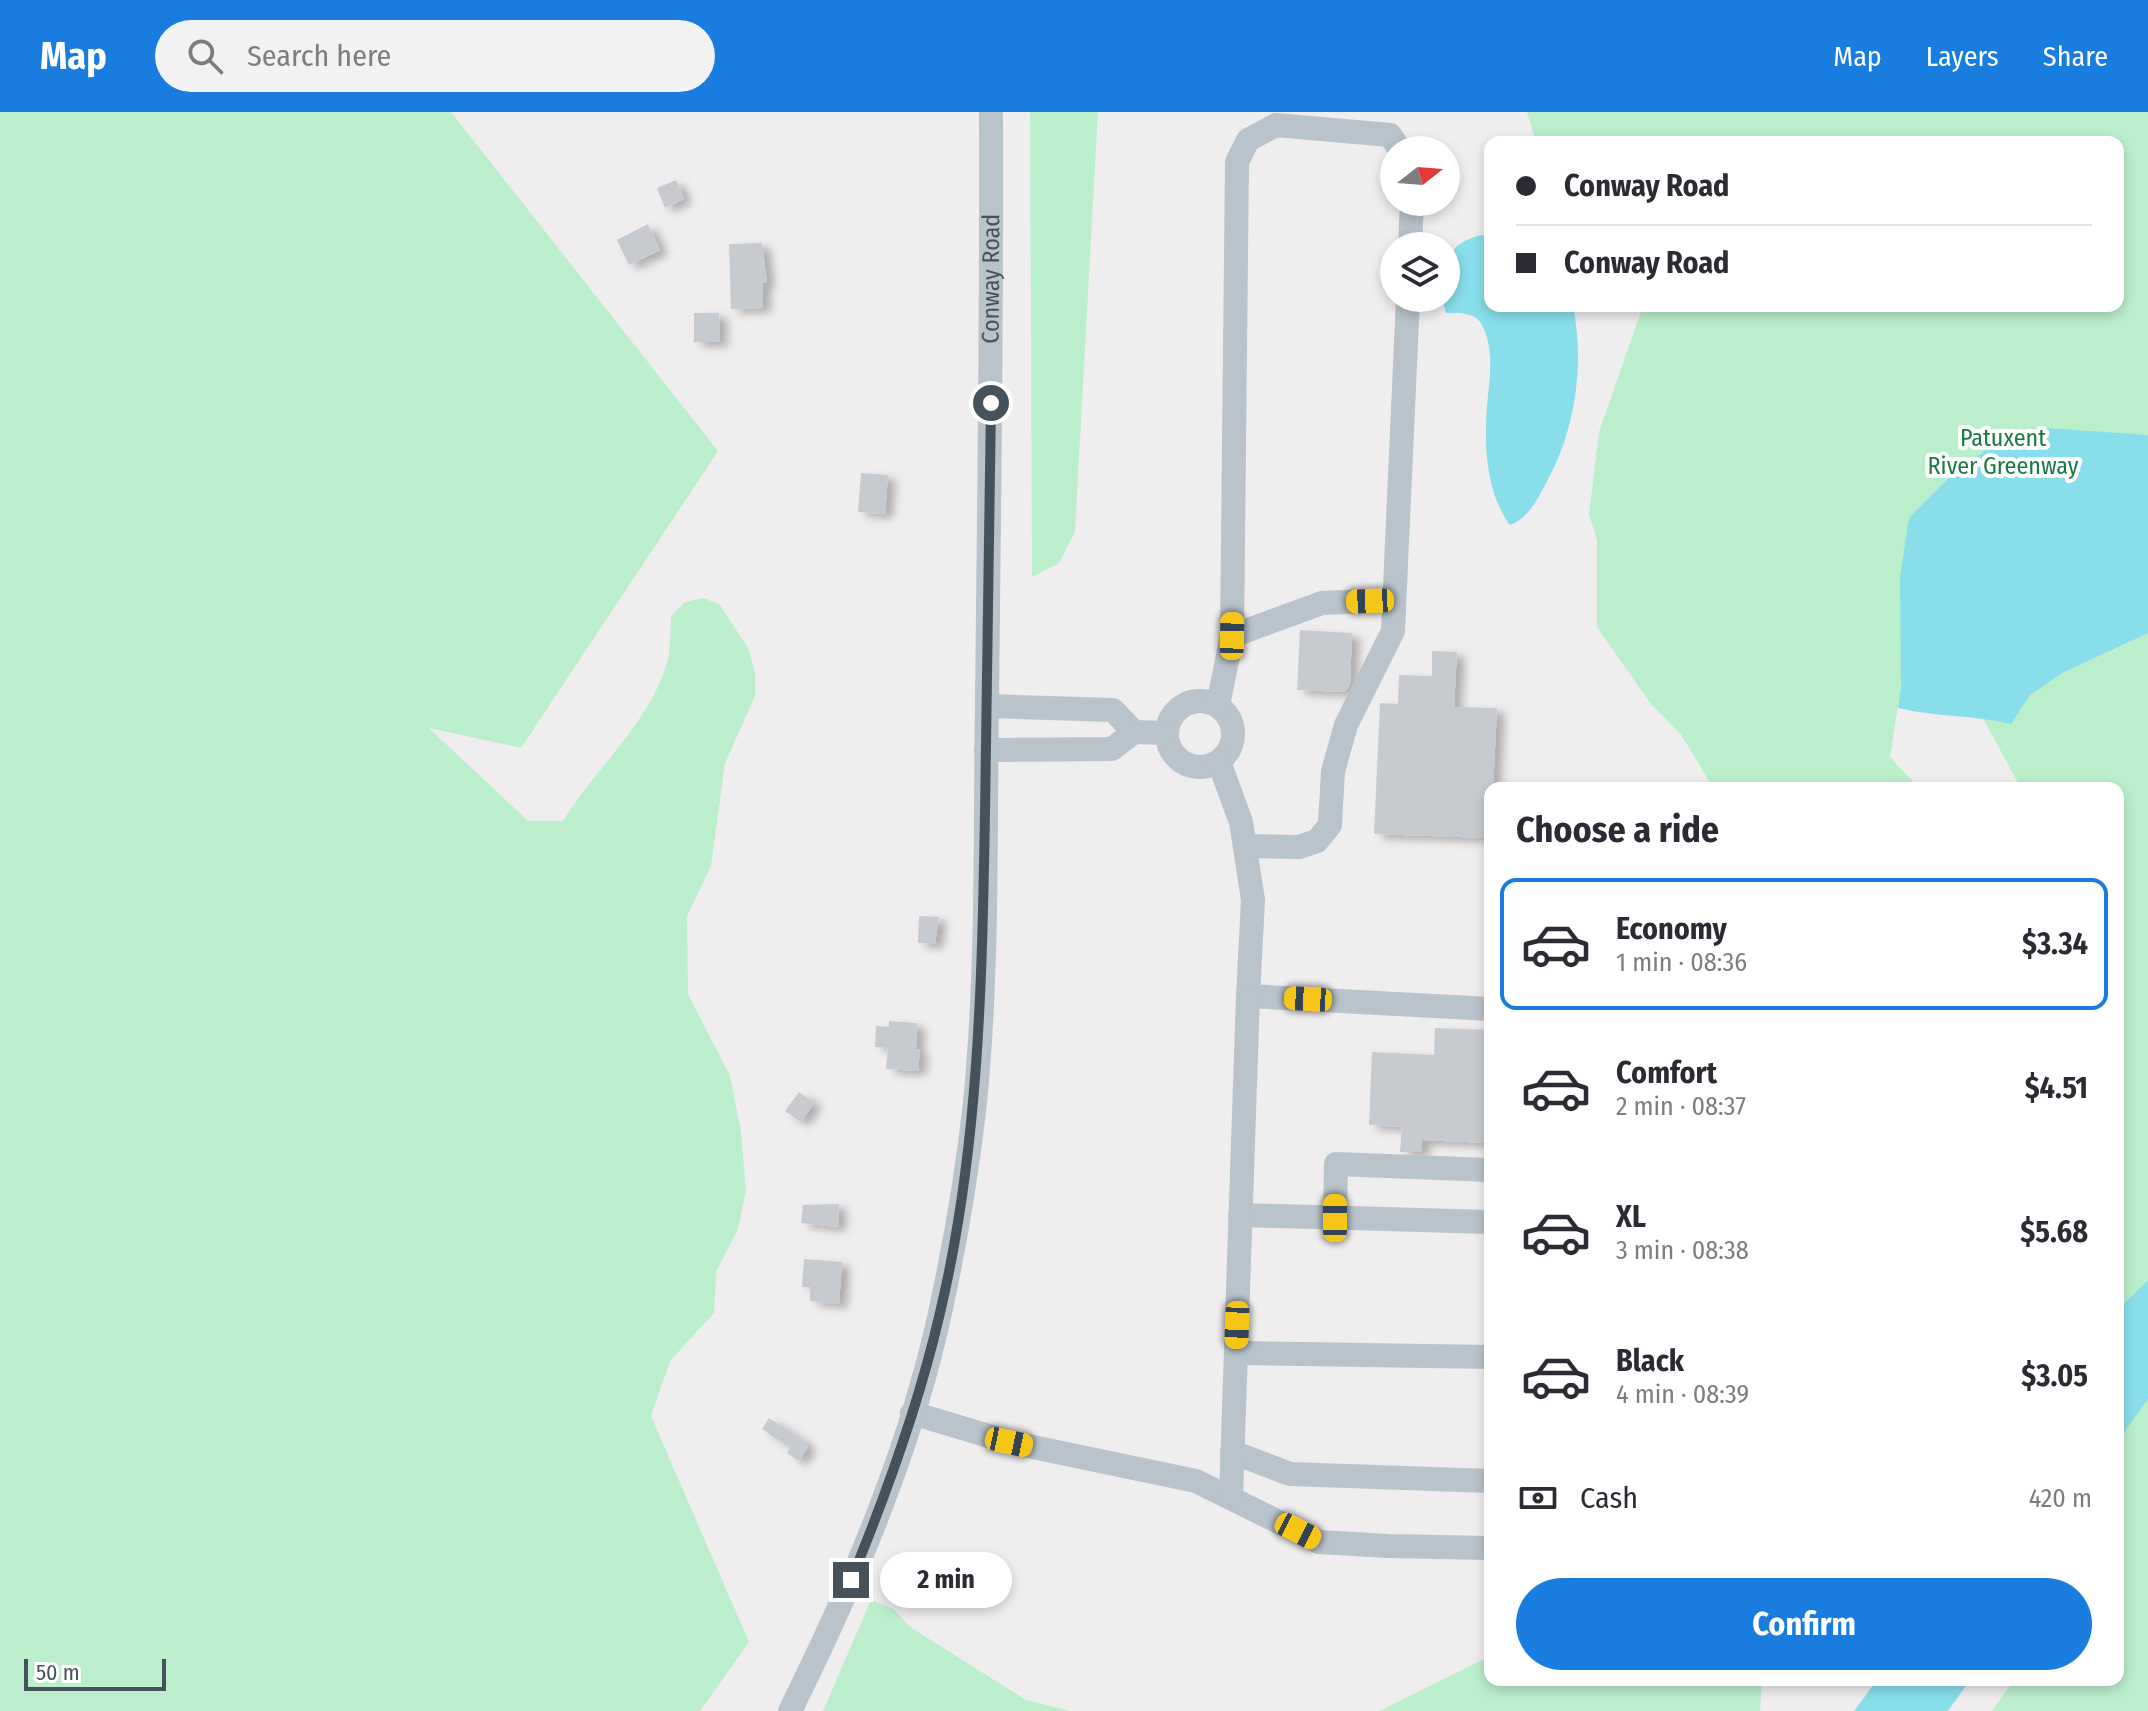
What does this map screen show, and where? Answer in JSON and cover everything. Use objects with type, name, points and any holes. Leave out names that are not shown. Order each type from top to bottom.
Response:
[{"type":"street","name":"Conway Road","points":[[790,1711],[827,1636],[874,1524],[912,1413],[939,1317],[958,1222],[975,1102],[981,986],[987,706],[992,322],[991,112]]},
{"type":"street","points":[[1218,705],[1232,636],[1237,162],[1248,140],[1276,125],[1391,136]]},
{"type":"street","points":[[1245,846],[1299,847],[1317,841],[1330,825],[1333,771],[1346,725],[1393,631],[1407,312]]},
{"type":"street","points":[[1232,636],[1322,603],[1394,600]]},
{"type":"street","points":[[1207,701],[1218,705],[1226,713],[1234,735],[1227,755],[1219,762],[1199,768],[1180,760],[1168,743],[1169,721],[1175,711],[1185,704],[1207,701]]},
{"type":"street","points":[[987,706],[1113,710],[1134,732]]},
{"type":"street","points":[[986,750],[1112,749],[1134,732],[1167,733]]},
{"type":"street","points":[[1219,762],[1241,822],[1253,900],[1231,1497]]},
{"type":"street","points":[[1248,996],[1484,1009]]},
{"type":"street","points":[[1335,1218],[1336,1164],[1484,1170]]},
{"type":"street","points":[[1240,1215],[1484,1222]]},
{"type":"street","points":[[1236,1353],[1484,1357]]},
{"type":"street","points":[[912,1413],[1009,1442],[1196,1481],[1319,1542],[1484,1548]]},
{"type":"street","points":[[1232,1452],[1290,1474],[1484,1481]]},
{"type":"green space","points":[[0,112],[451,112],[718,451],[521,748],[429,728],[528,821],[563,821],[649,703],[668,659],[671,616],[685,602],[704,598],[720,605],[748,648],[755,672],[755,696],[725,763],[711,866],[687,916],[688,994],[730,1076],[741,1132],[746,1191],[738,1229],[716,1272],[714,1313],[670,1361],[651,1416],[749,1642],[700,1711],[0,1711]]},
{"type":"green space","points":[[1030,112],[1098,112],[1075,531],[1059,563],[1032,577]]},
{"type":"green space","name":"Patuxent River Greenway","points":[[1527,112],[2148,112],[2148,1280],[2124,1303],[2124,782],[2018,782],[1902,571],[1901,686],[1890,757],[1913,782],[1709,782],[1682,736],[1651,704],[1597,627],[1597,540],[1589,514],[1599,432],[1641,312],[2124,312],[2124,136],[1534,136]]},
{"type":"green space","points":[[2148,1399],[2148,1711],[1992,1711],[2010,1686],[2124,1686],[2124,1433]]},
{"type":"green space","points":[[871,1600],[894,1609],[910,1627],[1026,1700],[1070,1711],[823,1711]]},
{"type":"green space","points":[[1484,1659],[1484,1686],[1762,1686],[1760,1711],[1379,1711]]},
{"type":"water","points":[[1484,235],[1484,312],[1574,312],[1577,375],[1564,443],[1535,503],[1527,514],[1510,525],[1496,499],[1488,469],[1486,422],[1490,367],[1487,337],[1477,318],[1446,312],[1460,312],[1460,244]]},
{"type":"water","points":[[2045,428],[2148,435],[2148,633],[2062,673],[2030,695],[2011,724],[1898,708],[1901,686],[1900,578],[1909,518],[1952,475],[1993,445]]},
{"type":"water","points":[[2148,1280],[2148,1399],[2124,1433],[2124,1303]]},
{"type":"water","points":[[1873,1686],[1966,1686],[1948,1711],[1854,1711]]},
{"type":"building","points":[[676,180],[684,199],[665,208],[657,188]]},
{"type":"building","points":[[648,224],[660,250],[629,265],[617,240]]},
{"type":"building","points":[[762,243],[767,283],[763,283],[763,308],[731,309],[729,244]]},
{"type":"building","points":[[694,313],[719,313],[720,342],[694,342]]},
{"type":"building","points":[[861,473],[888,475],[885,514],[858,512]]},
{"type":"building","points":[[1300,630],[1352,633],[1350,684],[1345,692],[1297,690]]},
{"type":"building","points":[[1432,651],[1457,652],[1454,707],[1497,708],[1493,782],[1484,782],[1484,838],[1374,834],[1380,703],[1398,704],[1399,675],[1432,676]]},
{"type":"building","points":[[919,916],[939,917],[935,944],[918,943]]},
{"type":"building","points":[[889,1021],[917,1023],[916,1049],[920,1049],[918,1071],[886,1069],[888,1048],[875,1047],[876,1026],[889,1027]]},
{"type":"building","points":[[1435,1028],[1484,1030],[1484,1143],[1422,1140],[1422,1152],[1400,1152],[1402,1127],[1369,1125],[1372,1052],[1434,1055]]},
{"type":"building","points":[[799,1092],[814,1103],[801,1122],[785,1111]]},
{"type":"building","points":[[839,1204],[838,1227],[801,1223],[803,1205]]},
{"type":"building","points":[[804,1259],[842,1262],[839,1304],[810,1301],[810,1287],[802,1287]]},
{"type":"building","points":[[769,1418],[806,1442],[804,1444],[808,1447],[799,1461],[787,1453],[790,1448],[762,1429]]},
{"type":"route","points":[[851,1580],[910,1420],[939,1317],[958,1222],[975,1102],[981,986],[991,403]]}]
